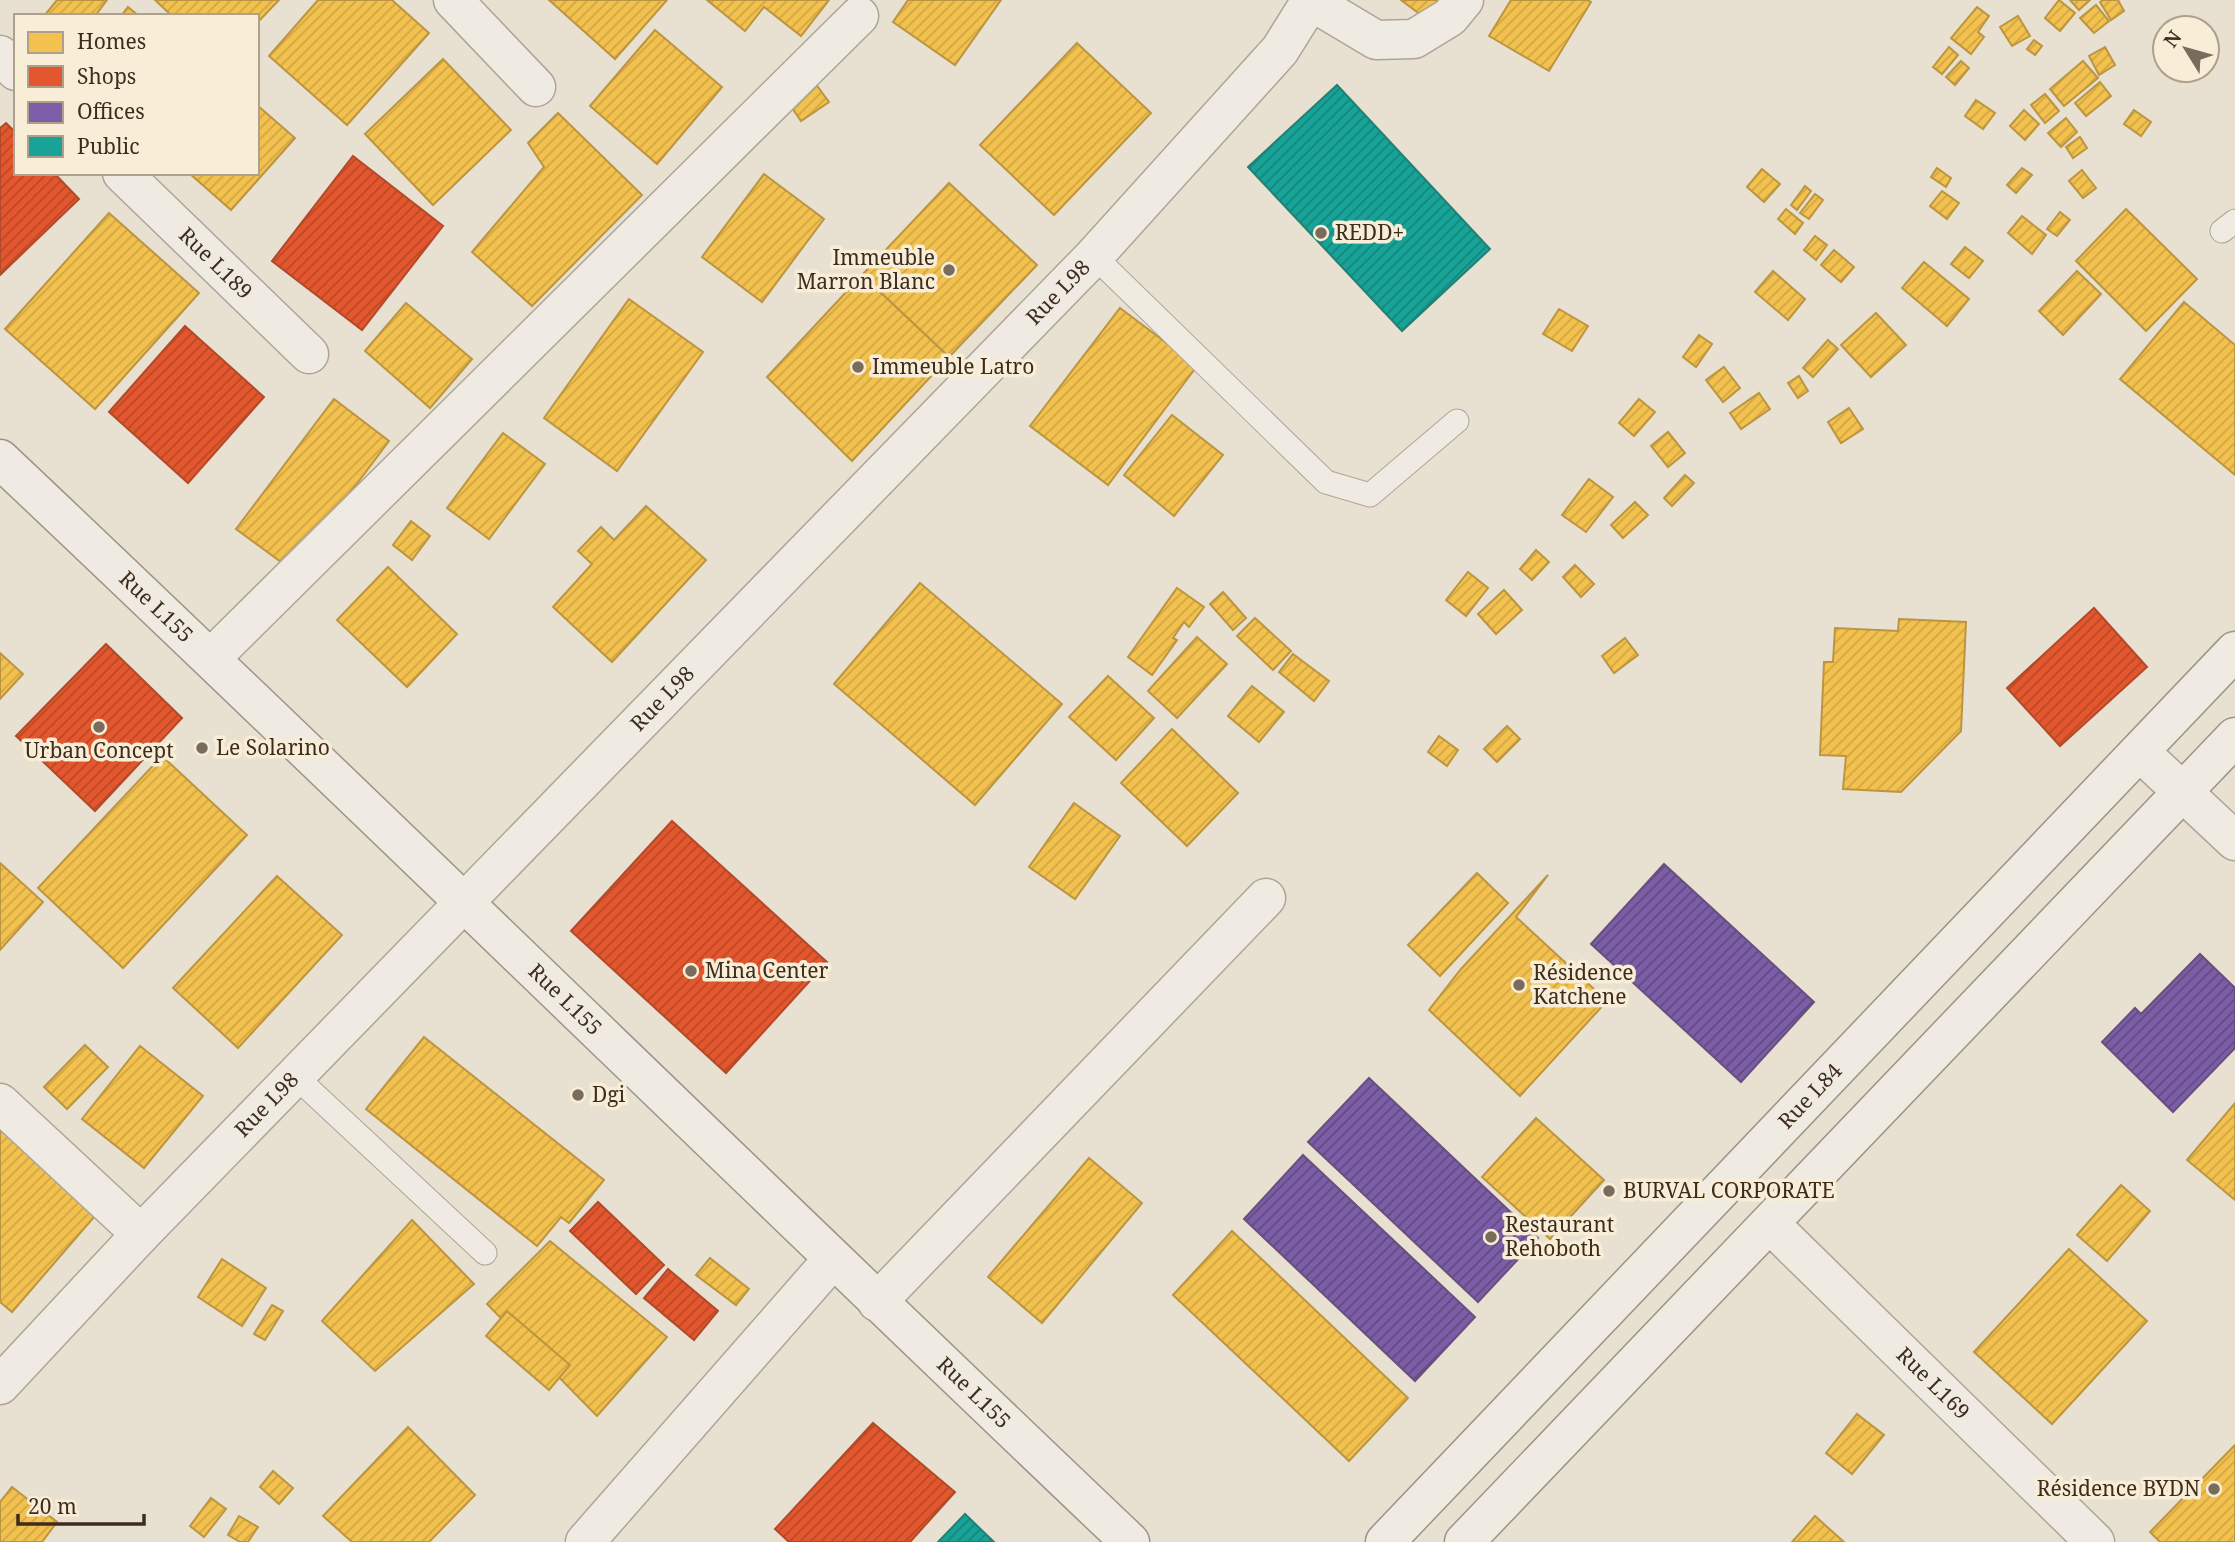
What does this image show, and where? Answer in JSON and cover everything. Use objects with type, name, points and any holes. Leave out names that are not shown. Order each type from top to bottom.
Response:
[{"type":"street","points":[[453,0],[536,87]]},
{"type":"street","points":[[1309,1],[1376,40],[1414,39],[1450,17],[1464,0]]},
{"type":"street","name":"Rue L98","points":[[0,1385],[141,1234],[1094,256],[1280,50],[1309,1]]},
{"type":"street","points":[[211,658],[859,16]]},
{"type":"street","points":[[0,55],[14,69]]},
{"type":"street","name":"Rue L189","points":[[124,175],[309,354]]},
{"type":"street","name":"Rue L155","points":[[0,459],[211,658],[832,1259],[1130,1542]]},
{"type":"street","name":"Rue L84","points":[[1385,1542],[2235,651]]},
{"type":"street","points":[[1464,1542],[2235,737]]},
{"type":"street","points":[[2140,752],[2235,841]]},
{"type":"street","points":[[877,1302],[1266,898]]},
{"type":"street","points":[[0,1103],[141,1234]]},
{"type":"street","name":"Rue L169","points":[[1770,1224],[2095,1542]]},
{"type":"street","points":[[585,1542],[832,1259]]},
{"type":"lane","points":[[1094,256],[1326,482],[1370,495],[1457,421]]},
{"type":"lane","points":[[295,1076],[485,1253]]},
{"type":"building: Homes","points":[[57,0],[107,0],[96,14],[46,14]]},
{"type":"building: Homes","points":[[155,0],[279,0],[259,21],[259,14],[170,14]]},
{"type":"building: Homes","points":[[318,0],[392,0],[429,33],[347,125],[269,56]]},
{"type":"building: Homes","points":[[549,0],[667,0],[615,59]]},
{"type":"building: Homes","points":[[707,0],[829,0],[801,36],[764,7],[745,31]]},
{"type":"building: Homes","points":[[908,0],[1001,0],[955,65],[893,22]]},
{"type":"building: Homes","points":[[1401,0],[1444,0],[1429,21]]},
{"type":"building: Homes","points":[[1511,0],[1591,2],[1549,71],[1489,36]]},
{"type":"building: Homes","points":[[2059,0],[2075,13],[2060,31],[2045,18]]},
{"type":"building: Homes","points":[[2070,0],[2090,0],[2079,10]]},
{"type":"building: Homes","points":[[2118,0],[2124,11],[2111,20],[2100,2]]},
{"type":"building: Homes","points":[[2096,5],[2109,21],[2094,33],[2080,18]]},
{"type":"building: Homes","points":[[128,7],[137,14],[123,14]]},
{"type":"building: Homes","points":[[1977,7],[1989,16],[1978,32],[1984,37],[1971,54],[1951,38]]},
{"type":"building: Homes","points":[[2018,16],[2030,36],[2012,46],[2000,27]]},
{"type":"building: Homes","points":[[655,30],[722,87],[657,164],[590,106]]},
{"type":"building: Homes","points":[[2034,40],[2042,46],[2035,55],[2027,49]]},
{"type":"building: Homes","points":[[1077,43],[1151,113],[1054,215],[980,145]]},
{"type":"building: Homes","points":[[1949,47],[1958,55],[1942,74],[1933,67]]},
{"type":"building: Homes","points":[[2105,47],[2115,65],[2099,75],[2089,56]]},
{"type":"building: Homes","points":[[443,59],[511,130],[433,205],[365,134]]},
{"type":"building: Homes","points":[[1961,61],[1969,68],[1955,85],[1946,77]]},
{"type":"building: Homes","points":[[2083,61],[2098,78],[2064,106],[2050,89]]},
{"type":"building: Homes","points":[[2100,82],[2111,96],[2086,116],[2075,103]]},
{"type":"building: Homes","points":[[815,83],[829,102],[801,121],[788,102]]},
{"type":"building: Homes","points":[[2045,94],[2059,111],[2045,123],[2031,105]]},
{"type":"building: Homes","points":[[1976,100],[1995,113],[1983,129],[1965,116]]},
{"type":"building: Homes","points":[[259,107],[295,138],[231,210],[191,175],[259,175]]},
{"type":"building: Homes","points":[[2024,110],[2039,124],[2025,140],[2010,126]]},
{"type":"building: Homes","points":[[2134,110],[2151,122],[2141,136],[2124,124]]},
{"type":"building: Homes","points":[[558,113],[642,195],[532,306],[472,252],[544,167],[528,143]]},
{"type":"building: Homes","points":[[2066,118],[2077,132],[2061,147],[2048,133]]},
{"type":"building: Homes","points":[[2080,137],[2087,148],[2073,158],[2066,147]]},
{"type":"building: Homes","points":[[1937,168],[1951,178],[1946,187],[1931,177]]},
{"type":"building: Homes","points":[[2022,168],[2032,175],[2016,193],[2007,185]]},
{"type":"building: Homes","points":[[1762,169],[1780,184],[1764,202],[1747,187]]},
{"type":"building: Homes","points":[[2082,170],[2096,188],[2083,198],[2069,181]]},
{"type":"building: Homes","points":[[764,174],[824,219],[762,302],[702,257]]},
{"type":"building: Homes","name":"Immeuble Marron Blanc","points":[[949,183],[1037,265],[949,357],[862,275]]},
{"type":"building: Homes","points":[[1805,186],[1811,191],[1797,210],[1791,205]]},
{"type":"building: Homes","points":[[1942,191],[1959,203],[1947,219],[1930,206]]},
{"type":"building: Homes","points":[[1815,194],[1823,200],[1809,219],[1800,213]]},
{"type":"building: Homes","points":[[1786,209],[1803,223],[1795,234],[1778,219]]},
{"type":"building: Homes","points":[[2126,209],[2197,279],[2146,331],[2076,261]]},
{"type":"building: Homes","points":[[2060,212],[2070,220],[2057,236],[2047,229]]},
{"type":"building: Homes","points":[[109,213],[199,293],[95,409],[5,329]]},
{"type":"building: Homes","points":[[2022,216],[2046,235],[2032,254],[2008,233]]},
{"type":"building: Homes","points":[[1815,236],[1827,245],[1816,260],[1804,250]]},
{"type":"building: Homes","points":[[1965,247],[1983,261],[1969,278],[1951,264]]},
{"type":"building: Homes","points":[[1834,250],[1854,267],[1841,282],[1821,265]]},
{"type":"building: Homes","points":[[1924,262],[1969,299],[1947,326],[1902,288]]},
{"type":"building: Homes","points":[[1773,271],[1805,299],[1788,320],[1755,292]]},
{"type":"building: Homes","points":[[2077,271],[2101,294],[2063,335],[2039,311]]},
{"type":"building: Homes","name":"Immeuble Latro","points":[[862,275],[949,357],[852,461],[767,377]]},
{"type":"building: Homes","points":[[629,299],[703,352],[617,471],[544,418]]},
{"type":"building: Homes","points":[[2184,302],[2235,345],[2235,475],[2120,379]]},
{"type":"building: Homes","points":[[406,303],[472,359],[430,408],[365,351]]},
{"type":"building: Homes","points":[[1120,308],[1197,366],[1108,485],[1030,426]]},
{"type":"building: Homes","points":[[1559,309],[1588,326],[1572,351],[1543,334]]},
{"type":"building: Homes","points":[[1876,313],[1906,345],[1871,377],[1841,345]]},
{"type":"building: Homes","points":[[1699,335],[1712,344],[1696,367],[1683,357]]},
{"type":"building: Homes","points":[[1828,340],[1838,349],[1813,377],[1803,368]]},
{"type":"building: Homes","points":[[1724,367],[1740,388],[1723,402],[1706,380]]},
{"type":"building: Homes","points":[[1799,376],[1808,391],[1798,398],[1788,383]]},
{"type":"building: Homes","points":[[1759,393],[1770,409],[1741,429],[1730,413]]},
{"type":"building: Homes","points":[[334,399],[389,441],[292,570],[236,529]]},
{"type":"building: Homes","points":[[1639,399],[1655,412],[1634,436],[1619,423]]},
{"type":"building: Homes","points":[[1849,408],[1863,429],[1841,443],[1828,422]]},
{"type":"building: Homes","points":[[1172,415],[1223,455],[1174,516],[1124,475]]},
{"type":"building: Homes","points":[[1668,432],[1685,453],[1668,467],[1651,446]]},
{"type":"building: Homes","points":[[503,433],[545,464],[489,539],[447,508]]},
{"type":"building: Homes","points":[[1685,475],[1694,483],[1672,506],[1664,498]]},
{"type":"building: Homes","points":[[1589,479],[1613,497],[1586,532],[1562,515]]},
{"type":"building: Homes","points":[[1635,502],[1648,515],[1623,538],[1611,525]]},
{"type":"building: Homes","points":[[646,506],[706,560],[612,662],[553,607],[592,564],[578,551],[601,527],[614,540]]},
{"type":"building: Homes","points":[[411,521],[430,536],[412,560],[393,545]]},
{"type":"building: Homes","points":[[1536,550],[1549,562],[1532,580],[1520,569]]},
{"type":"building: Homes","points":[[1575,565],[1594,584],[1581,597],[1563,577]]},
{"type":"building: Homes","points":[[388,567],[457,634],[407,687],[337,620]]},
{"type":"building: Homes","points":[[1468,572],[1488,588],[1466,616],[1446,600]]},
{"type":"building: Homes","points":[[920,583],[1062,704],[975,805],[834,684]]},
{"type":"building: Homes","points":[[1177,588],[1204,607],[1189,627],[1184,622],[1173,638],[1177,640],[1152,675],[1128,657]]},
{"type":"building: Homes","points":[[1504,590],[1522,610],[1496,634],[1478,614]]},
{"type":"building: Homes","points":[[1223,592],[1246,618],[1233,630],[1210,604]]},
{"type":"building: Homes","points":[[1255,618],[1291,651],[1273,670],[1237,636]]},
{"type":"building: Homes","points":[[1899,619],[1966,622],[1961,731],[1901,792],[1843,789],[1846,756],[1820,755],[1824,662],[1833,662],[1835,628],[1898,631]]},
{"type":"building: Homes","points":[[1197,637],[1227,664],[1177,718],[1148,691]]},
{"type":"building: Homes","points":[[1625,638],[1638,655],[1614,673],[1602,656]]},
{"type":"building: Homes","points":[[0,653],[23,674],[0,699]]},
{"type":"building: Homes","points":[[1293,654],[1329,681],[1314,701],[1279,672]]},
{"type":"building: Homes","points":[[1108,676],[1154,718],[1116,760],[1069,717]]},
{"type":"building: Homes","points":[[1252,686],[1284,712],[1259,742],[1228,716]]},
{"type":"building: Homes","points":[[1507,726],[1520,739],[1497,762],[1484,749]]},
{"type":"building: Homes","points":[[1172,729],[1238,793],[1187,846],[1121,783]]},
{"type":"building: Homes","points":[[1439,736],[1458,750],[1447,766],[1428,752]]},
{"type":"building: Homes","points":[[162,756],[247,835],[123,968],[38,888]]},
{"type":"building: Homes","points":[[1074,803],[1120,836],[1075,899],[1029,867]]},
{"type":"building: Homes","points":[[0,863],[43,902],[0,950]]},
{"type":"building: Homes","points":[[1477,873],[1508,903],[1440,976],[1408,945]]},
{"type":"building: Homes","name":"Résidence Katchene","points":[[1548,875],[1516,917],[1607,1001],[1520,1096],[1429,1010],[1461,969]]},
{"type":"building: Homes","points":[[277,876],[342,935],[238,1048],[173,988]]},
{"type":"building: Homes","points":[[424,1037],[604,1180],[569,1223],[561,1217],[537,1246],[366,1109]]},
{"type":"building: Homes","points":[[85,1045],[108,1067],[67,1109],[44,1087]]},
{"type":"building: Homes","points":[[140,1046],[203,1096],[144,1168],[82,1119]]},
{"type":"building: Homes","points":[[2235,1103],[2235,1200],[2187,1160]]},
{"type":"building: Homes","points":[[1536,1118],[1604,1180],[1550,1239],[1482,1177]]},
{"type":"building: Homes","points":[[0,1129],[101,1209],[12,1312],[0,1302]]},
{"type":"building: Homes","points":[[1089,1158],[1142,1203],[1042,1323],[988,1277]]},
{"type":"building: Homes","points":[[2121,1185],[2150,1211],[2107,1261],[2077,1235]]},
{"type":"building: Homes","points":[[412,1220],[474,1284],[375,1371],[322,1321]]},
{"type":"building: Homes","points":[[1232,1231],[1408,1398],[1349,1461],[1173,1295]]},
{"type":"building: Homes","points":[[550,1241],[667,1337],[597,1416],[487,1304]]},
{"type":"building: Homes","points":[[2069,1249],[2147,1321],[2052,1424],[1974,1352]]},
{"type":"building: Homes","points":[[710,1258],[749,1289],[736,1305],[696,1275]]},
{"type":"building: Homes","points":[[222,1259],[266,1288],[242,1326],[198,1297]]},
{"type":"building: Homes","points":[[272,1305],[283,1311],[265,1340],[254,1334]]},
{"type":"building: Homes","points":[[507,1311],[570,1365],[549,1390],[486,1336]]},
{"type":"building: Homes","points":[[1857,1414],[1884,1435],[1852,1474],[1826,1453]]},
{"type":"building: Homes","points":[[408,1427],[475,1495],[429,1542],[352,1542],[323,1516]]},
{"type":"building: Homes","name":"Résidence BYDN","points":[[2235,1445],[2235,1542],[2160,1542],[2150,1532]]},
{"type":"building: Homes","points":[[273,1471],[293,1488],[279,1504],[260,1487]]},
{"type":"building: Homes","points":[[12,1487],[57,1522],[42,1542],[0,1542],[0,1502]]},
{"type":"building: Homes","points":[[211,1498],[226,1509],[204,1537],[190,1526]]},
{"type":"building: Homes","points":[[239,1516],[258,1527],[248,1542],[240,1542],[228,1535]]},
{"type":"building: Homes","points":[[1815,1516],[1844,1542],[1792,1542]]},
{"type":"building: Shops","points":[[6,123],[14,131],[14,175],[56,175],[79,199],[0,275],[0,128]]},
{"type":"building: Shops","points":[[353,156],[443,226],[362,330],[272,261]]},
{"type":"building: Shops","points":[[185,326],[264,397],[188,483],[109,412]]},
{"type":"building: Shops","points":[[2094,608],[2147,667],[2060,746],[2007,688]]},
{"type":"building: Shops","name":"Urban Concept","points":[[106,644],[182,718],[95,811],[16,736]]},
{"type":"building: Shops","points":[[672,821],[827,962],[726,1073],[571,931]]},
{"type":"building: Shops","points":[[598,1202],[664,1265],[636,1294],[570,1231]]},
{"type":"building: Shops","points":[[668,1269],[718,1311],[694,1340],[644,1298]]},
{"type":"building: Shops","points":[[873,1423],[955,1492],[910,1542],[789,1542],[775,1529]]},
{"type":"building: Offices","points":[[1664,864],[1814,1002],[1741,1082],[1591,944]]},
{"type":"building: Offices","points":[[2200,954],[2235,988],[2235,1048],[2173,1112],[2102,1042],[2135,1008],[2141,1014]]},
{"type":"building: Offices","points":[[1369,1078],[1538,1238],[1478,1302],[1308,1142]]},
{"type":"building: Offices","points":[[1303,1155],[1475,1317],[1415,1381],[1244,1219]]},
{"type":"building: Public","points":[[1337,85],[1490,249],[1402,331],[1248,167]]},
{"type":"building: Public","points":[[965,1514],[994,1542],[938,1542]]},
{"type":"place","name":"REDD+","points":[[1321,233]]},
{"type":"place","name":"Immeuble Marron Blanc","points":[[949,270]]},
{"type":"place","name":"Immeuble Latro","points":[[858,367]]},
{"type":"place","name":"Urban Concept","points":[[99,727]]},
{"type":"place","name":"Le Solarino","points":[[202,748]]},
{"type":"place","name":"Mina Center","points":[[691,971]]},
{"type":"place","name":"Résidence Katchene","points":[[1519,985]]},
{"type":"place","name":"Dgi","points":[[578,1095]]},
{"type":"place","name":"BURVAL CORPORATE","points":[[1609,1191]]},
{"type":"place","name":"Restaurant Rehoboth","points":[[1491,1237]]},
{"type":"place","name":"Résidence BYDN","points":[[2214,1489]]}]
